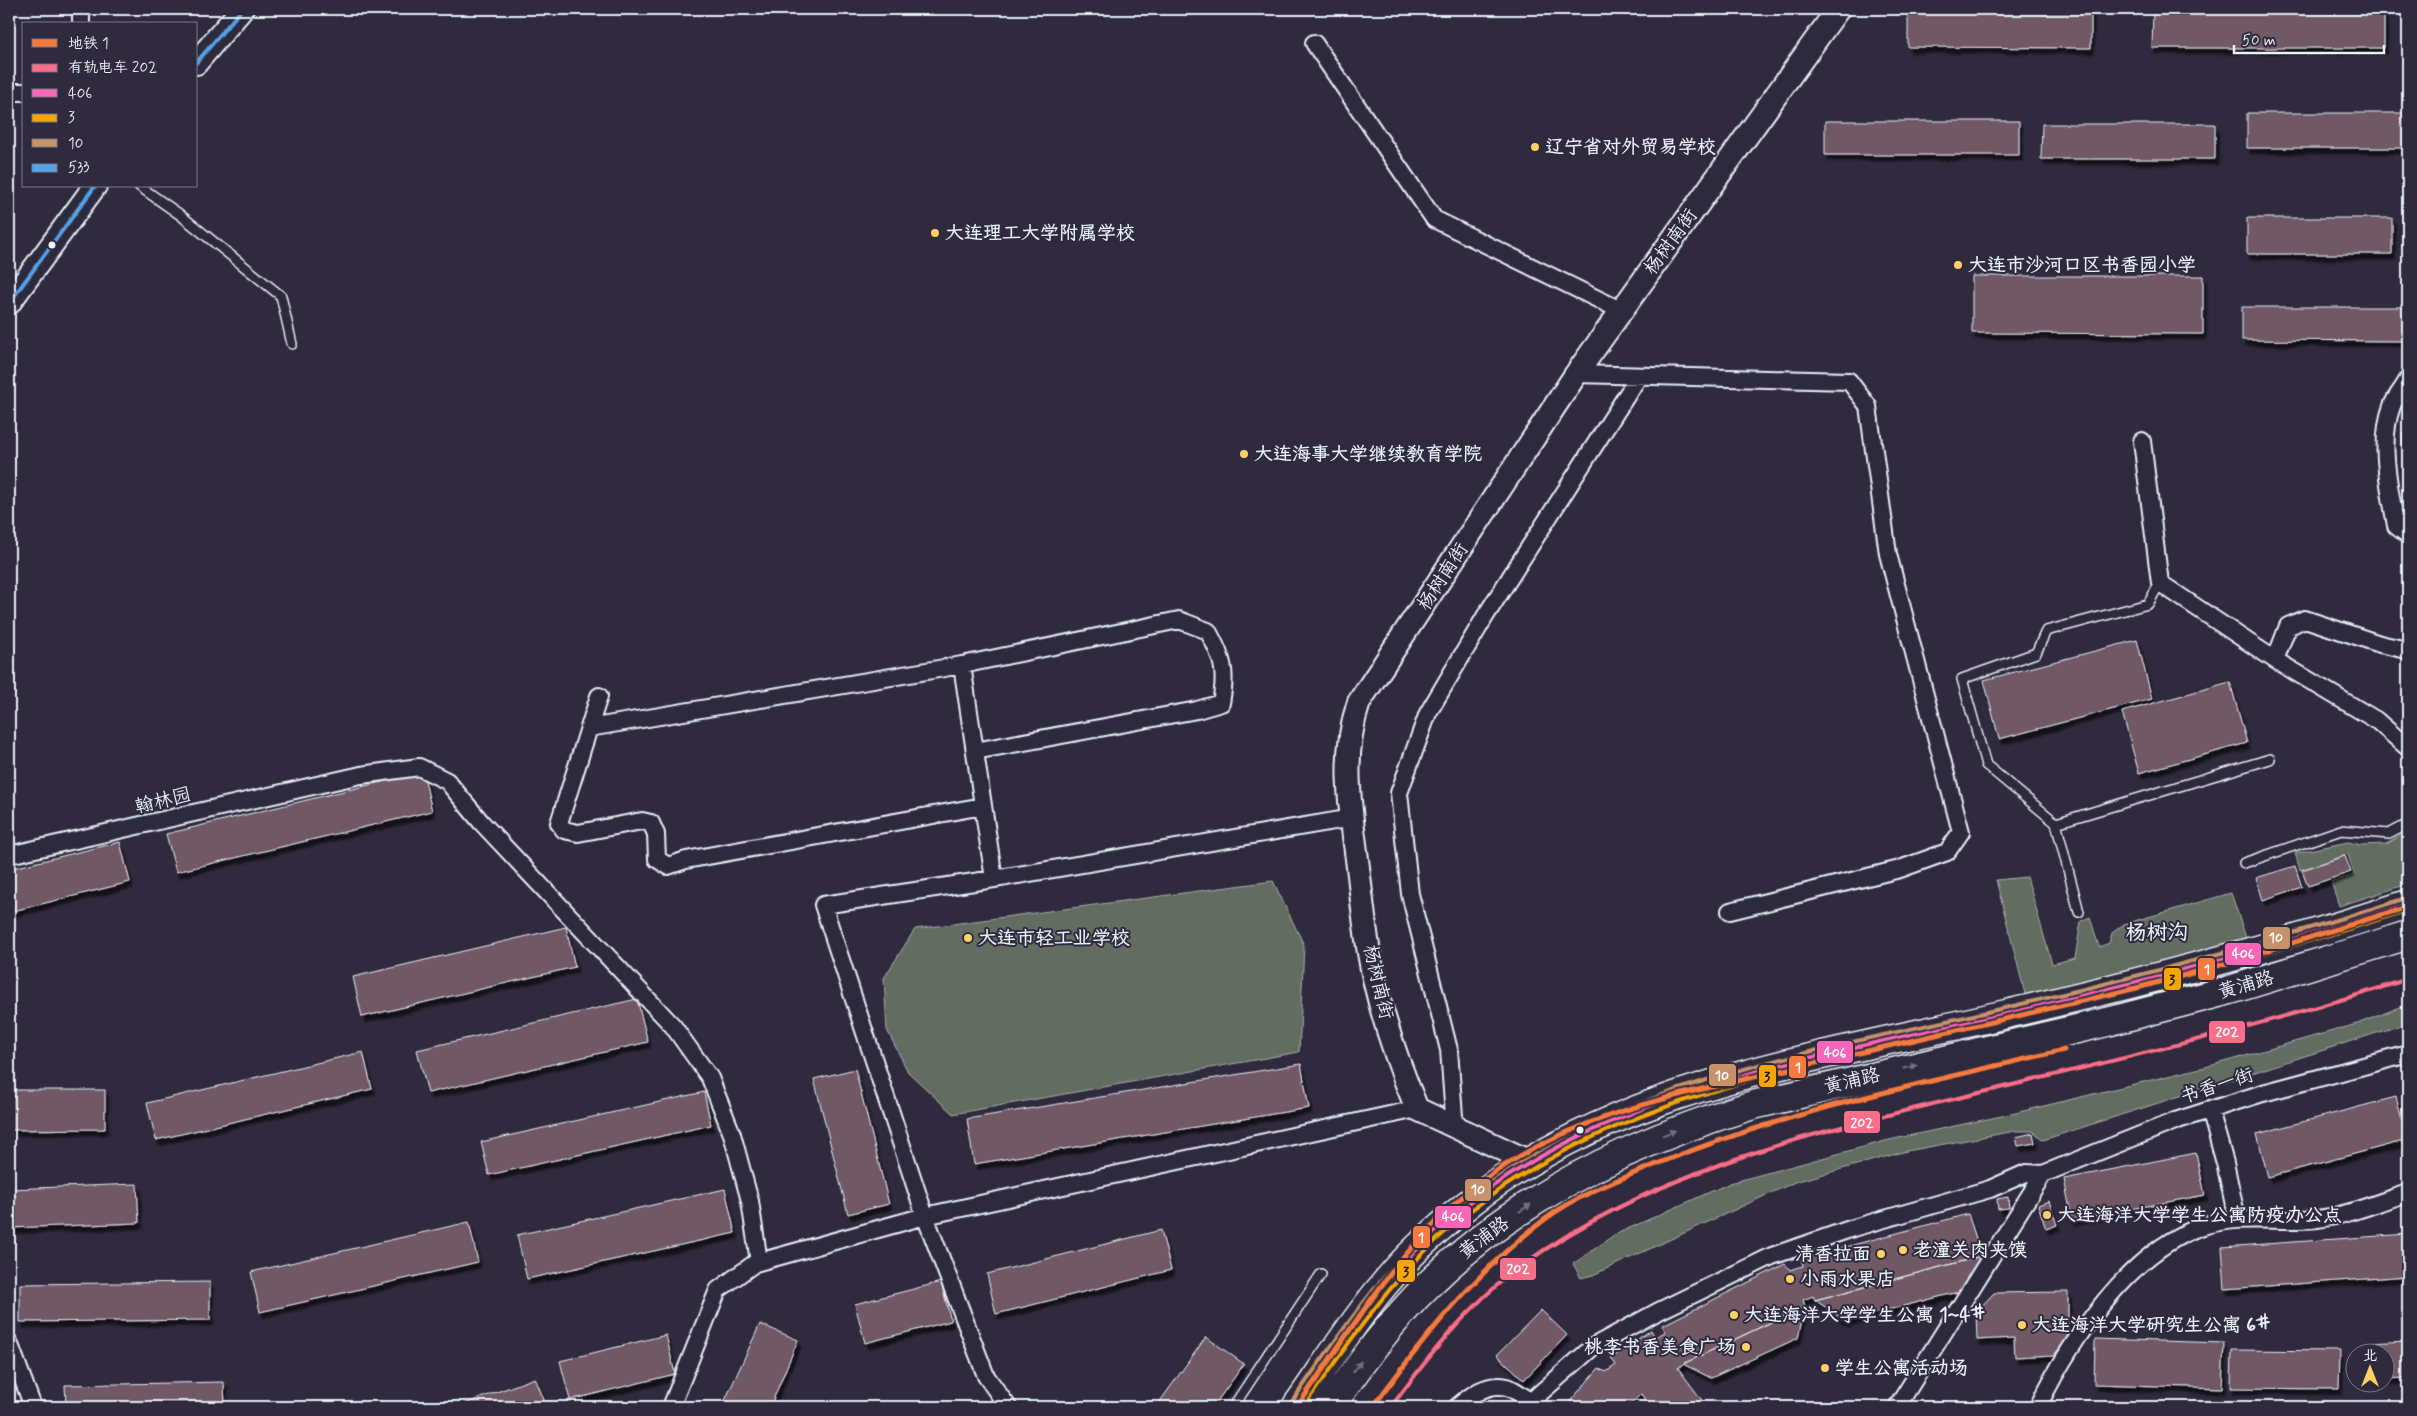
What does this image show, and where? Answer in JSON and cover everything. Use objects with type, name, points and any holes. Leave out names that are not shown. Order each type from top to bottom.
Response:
[{"type":"highway","name":"黄浦路","points":[[1296,1407],[1369,1305],[1400,1266],[1445,1223],[1474,1199],[1530,1162],[1601,1125],[1647,1106],[1707,1086],[1785,1065],[2097,993],[2216,963],[2408,904]]},
{"type":"highway","name":"黄浦路","points":[[1330,1407],[1364,1357],[1395,1320],[1428,1284],[1460,1256],[1496,1227],[1541,1198],[1609,1159],[1643,1143],[1713,1117],[1753,1105],[2107,1022],[2230,990],[2408,935]]},
{"type":"street","points":[[81,9],[81,22]]},
{"type":"street","points":[[198,61],[242,9]]},
{"type":"street","name":"杨树南街","points":[[1417,1109],[1405,1080],[1382,1009],[1369,954],[1347,782],[1351,724],[1359,702],[1576,374],[1838,9]]},
{"type":"street","points":[[1314,43],[1434,218],[1622,311]]},
{"type":"street","points":[[9,92],[22,92]]},
{"type":"street","points":[[9,303],[93,188]]},
{"type":"street","points":[[1576,374],[1848,381],[1868,406],[1888,554],[1961,832],[1947,852],[1900,869],[1730,911]]},
{"type":"street","points":[[1454,1116],[1449,1050],[1410,894],[1399,793],[1428,713],[1486,614],[1639,376]]},
{"type":"street","points":[[2406,387],[2392,405],[2386,436],[2388,477],[2396,526],[2408,535]]},
{"type":"street","points":[[2142,441],[2160,583],[2275,660],[2376,720],[2408,748]]},
{"type":"street","points":[[2275,660],[2288,626],[2305,619],[2380,644],[2407,650]]},
{"type":"street","points":[[589,728],[962,665],[1179,620],[1208,631],[1221,655],[1224,686],[1221,703],[1197,710],[975,751]]},
{"type":"street","points":[[962,665],[994,879]]},
{"type":"street","points":[[599,696],[559,823],[564,830],[578,833],[642,821],[651,823],[656,834],[657,859],[668,866],[686,860],[983,806]]},
{"type":"street","name":"翰林园","points":[[9,856],[326,785],[361,775],[419,767],[447,781],[481,822],[673,1026],[710,1078],[732,1134],[750,1201],[759,1262]]},
{"type":"street","points":[[1008,1407],[986,1376],[925,1216],[823,906],[1352,818]]},
{"type":"street","name":"书香一街","points":[[1530,1404],[1594,1346],[1657,1312],[1772,1256],[1853,1228],[1990,1189],[2026,1173],[2043,1174],[2174,1121],[2263,1093],[2408,1054]]},
{"type":"street","points":[[671,1407],[718,1290],[759,1262],[925,1216],[1417,1109],[1530,1162]]},
{"type":"street","points":[[2210,1110],[2225,1163],[2237,1219]]},
{"type":"street","points":[[1897,1407],[2043,1174]]},
{"type":"street","points":[[2038,1407],[2057,1368],[2102,1306],[2134,1267],[2164,1245],[2203,1226],[2237,1219],[2318,1219],[2408,1193]]},
{"type":"street","points":[[9,1342],[34,1407]]},
{"type":"street","points":[[1457,1407],[1471,1395],[1488,1387],[1507,1387],[1530,1404]]},
{"type":"lane","points":[[142,188],[179,214],[281,296],[292,344]]},
{"type":"lane","points":[[2079,912],[2056,823],[1986,765],[1962,679],[2036,652],[2046,631],[2148,604],[2160,583]]},
{"type":"lane","points":[[2056,823],[2270,759]]},
{"type":"lane","points":[[2244,863],[2341,830],[2389,834],[2408,824]]},
{"type":"lane","points":[[1234,1407],[1322,1274]]},
{"type":"shaded area","points":[[2408,832],[2408,884],[2339,906],[2331,881],[2354,875],[2348,854],[2300,870],[2295,853],[2348,842],[2361,845],[2386,844]]},
{"type":"shaded area","points":[[2027,877],[2052,964],[2075,958],[2081,921],[2090,917],[2099,947],[2109,943],[2112,933],[2124,924],[2231,893],[2247,941],[2026,998],[1996,880]]},
{"type":"shaded area","points":[[1273,881],[1304,945],[1299,1052],[953,1114],[908,1072],[887,1030],[884,978],[915,929]]},
{"type":"shaded area","points":[[2408,1004],[2408,1023],[2043,1140],[2033,1131],[2015,1131],[1907,1151],[1795,1182],[1593,1275],[1581,1278],[1573,1264],[1614,1235],[1730,1183],[1889,1140],[2011,1114],[2213,1065],[2357,1024]]},
{"type":"building","points":[[1908,11],[2091,11],[2091,48],[1908,47]]},
{"type":"building","points":[[2153,12],[2384,13],[2384,48],[2152,48]]},
{"type":"building","points":[[2247,113],[2407,113],[2407,148],[2247,148]]},
{"type":"building","points":[[1825,121],[2019,121],[2019,155],[1825,155]]},
{"type":"building","points":[[2042,124],[2215,124],[2215,159],[2041,159]]},
{"type":"building","points":[[2247,218],[2392,218],[2392,254],[2247,254]]},
{"type":"building","points":[[1972,276],[2203,276],[2203,334],[1972,333]]},
{"type":"building","points":[[2242,307],[2408,307],[2408,341],[2242,340]]},
{"type":"building","points":[[2402,433],[2408,433],[2408,485],[2406,485]]},
{"type":"building","points":[[2137,640],[2152,699],[1999,739],[1984,680]]},
{"type":"building","points":[[2230,682],[2247,743],[2139,773],[2122,712]]},
{"type":"building","points":[[423,772],[432,811],[176,872],[166,834]]},
{"type":"building","points":[[120,842],[130,882],[9,912],[9,869]]},
{"type":"building","points":[[2345,856],[2351,872],[2308,886],[2302,870]]},
{"type":"building","points":[[2295,866],[2302,887],[2263,900],[2256,878]]},
{"type":"building","points":[[566,927],[575,967],[362,1017],[353,977]]},
{"type":"building","points":[[637,999],[648,1042],[428,1093],[417,1050]]},
{"type":"building","points":[[363,1052],[372,1089],[156,1140],[147,1103]]},
{"type":"building","points":[[1301,1064],[1309,1108],[974,1164],[967,1119]]},
{"type":"building","points":[[855,1069],[889,1204],[848,1214],[814,1079]]},
{"type":"building","points":[[9,1090],[105,1090],[105,1129],[9,1130]]},
{"type":"building","points":[[704,1092],[711,1125],[489,1175],[481,1142]]},
{"type":"building","points":[[2396,1097],[2407,1140],[2268,1177],[2257,1134]]},
{"type":"building","points":[[2033,1133],[2035,1143],[2018,1146],[2016,1137]]},
{"type":"building","points":[[2196,1153],[2205,1195],[2072,1220],[2064,1179]]},
{"type":"building","points":[[137,1184],[139,1223],[9,1228],[9,1189]]},
{"type":"building","points":[[725,1189],[735,1233],[527,1279],[517,1235]]},
{"type":"building","name":"大连海洋大学学生公寓防疫办公点","points":[[2008,1197],[2009,1208],[1998,1209],[1997,1199]]},
{"type":"building","name":"大连海洋大学学生公寓防疫办公点","points":[[2049,1201],[2057,1225],[2046,1229],[2038,1205]]},
{"type":"building","name":"大连海洋大学学生公寓 1~4#","points":[[1968,1214],[1982,1256],[1815,1300],[1813,1296],[1803,1300],[1805,1306],[1683,1364],[1678,1368],[1707,1407],[1650,1407],[1641,1394],[1628,1407],[1565,1407],[1599,1368],[1606,1372],[1616,1365],[1611,1358],[1651,1330],[1655,1337],[1665,1332],[1663,1325],[1785,1264],[1790,1270],[1803,1266],[1801,1259]]},
{"type":"building","points":[[469,1222],[478,1262],[260,1312],[251,1272]]},
{"type":"building","points":[[1161,1230],[1171,1270],[996,1314],[987,1274]]},
{"type":"building","points":[[2408,1234],[2408,1276],[2225,1289],[2222,1247]]},
{"type":"building","points":[[1982,1256],[1962,1291],[1845,1321],[1815,1300]]},
{"type":"building","points":[[210,1282],[210,1320],[20,1322],[20,1284]]},
{"type":"building","points":[[941,1282],[951,1321],[865,1343],[855,1304]]},
{"type":"building","name":"大连海洋大学研究生公寓 6#","points":[[2068,1292],[2068,1338],[2054,1355],[2015,1357],[2014,1338],[1977,1340],[1976,1312],[1994,1293]]},
{"type":"building","points":[[1805,1306],[1798,1338],[1711,1378],[1683,1364]]},
{"type":"building","points":[[1541,1310],[1567,1335],[1524,1380],[1497,1355]]},
{"type":"building","points":[[760,1324],[798,1340],[770,1407],[722,1407]]},
{"type":"building","points":[[666,1335],[675,1374],[570,1400],[560,1361]]},
{"type":"building","points":[[1206,1337],[1244,1364],[1213,1407],[1156,1407]]},
{"type":"building","points":[[2095,1339],[2224,1343],[2222,1388],[2094,1384]]},
{"type":"building","points":[[2408,1341],[2408,1378],[2394,1379],[2394,1344],[2368,1343]]},
{"type":"building","points":[[2232,1350],[2340,1351],[2339,1389],[2231,1388]]},
{"type":"building","points":[[535,1378],[547,1407],[456,1407]]},
{"type":"building","points":[[224,1382],[225,1407],[66,1407],[65,1385]]},
{"type":"metro line","name":"1","points":[[1297,1407],[1380,1287],[1427,1231],[1453,1205],[1481,1182],[1518,1157],[1556,1137],[1596,1120],[1679,1095],[2153,984],[2408,907]]},
{"type":"metro line","name":"1","points":[[1373,1407],[1431,1331],[1473,1284],[1519,1240],[1556,1211],[1582,1196],[1652,1166],[1753,1129],[1856,1100],[2064,1050]]},
{"type":"tram line","name":"202","points":[[1391,1407],[1435,1350],[1467,1314],[1521,1266],[1576,1230],[1634,1200],[1694,1174],[1755,1152],[1818,1134],[2209,1037],[2408,979]]},
{"type":"transit line","name":"533","points":[[198,61],[242,9]]},
{"type":"transit line","name":"533","points":[[9,303],[94,188]]},
{"type":"transit line","name":"10","points":[[1291,1403],[1371,1293],[1416,1242],[1440,1219],[1467,1197],[1526,1157],[1589,1125],[1654,1098],[1721,1076],[1789,1057],[1996,1010],[2151,972],[2304,930],[2406,898]]},
{"type":"transit line","name":"406","points":[[1296,1407],[1375,1296],[1420,1246],[1472,1201],[1531,1162],[1592,1130],[1656,1103],[1789,1063],[2045,1005],[2150,979],[2305,936],[2408,904]]},
{"type":"transit line","name":"3","points":[[1303,1407],[1381,1300],[1402,1275],[1448,1229],[1474,1208],[1532,1169],[1594,1136],[1658,1110],[1724,1088],[1792,1069],[1996,1023],[2152,985],[2255,957],[2408,910]]},
{"type":"place","name":"辽宁省对外贸易学校","points":[[1535,147]]},
{"type":"place","name":"大连理工大学附属学校","points":[[935,233]]},
{"type":"place","name":"大连市沙河口区书香园小学","points":[[1958,265]]},
{"type":"place","name":"大连海事大学继续教育学院","points":[[1244,454]]},
{"type":"place","name":"大连市轻工业学校","points":[[968,938]]},
{"type":"place","name":"大连海洋大学学生公寓防疫办公点","points":[[2047,1215]]},
{"type":"place","name":"老潼关肉夹馍","points":[[1903,1250]]},
{"type":"place","name":"清香拉面","points":[[1881,1254]]},
{"type":"place","name":"小雨水果店","points":[[1790,1279]]},
{"type":"place","name":"大连海洋大学学生公寓 1~4#","points":[[1734,1315]]},
{"type":"place","name":"大连海洋大学研究生公寓 6#","points":[[2022,1325]]},
{"type":"place","name":"桃李书香美食广场","points":[[1746,1347]]},
{"type":"place","name":"学生公寓活动场","points":[[1825,1368]]},
{"type":"district","name":"杨树沟","points":[[2157,933]]}]
